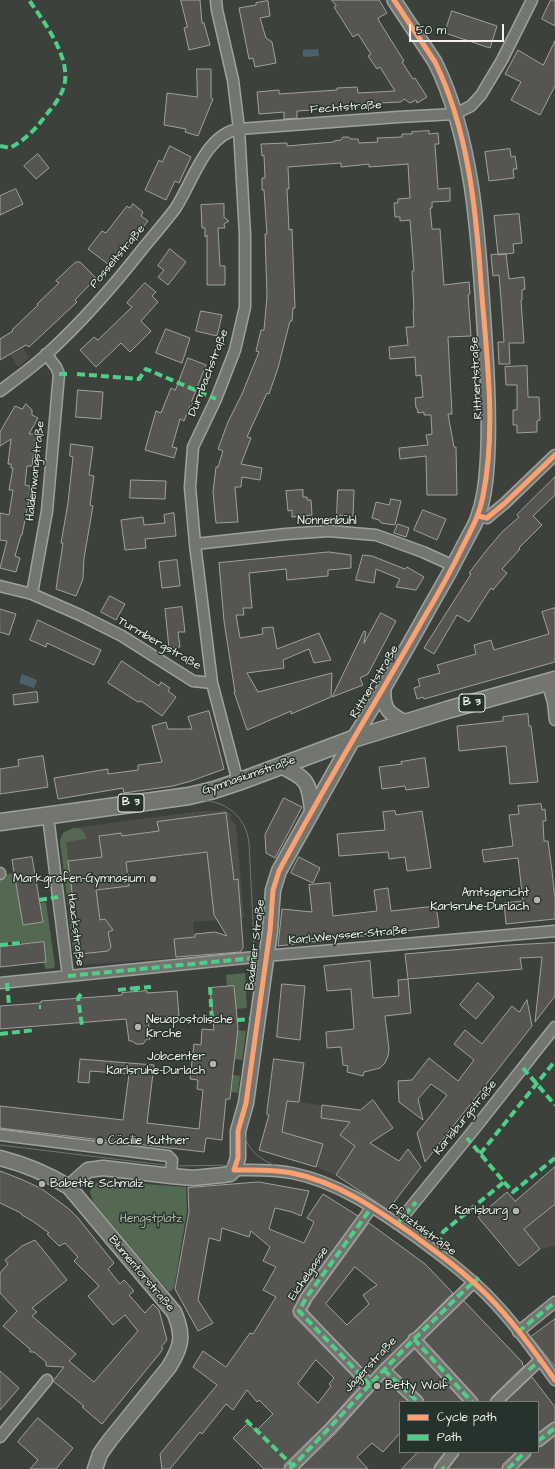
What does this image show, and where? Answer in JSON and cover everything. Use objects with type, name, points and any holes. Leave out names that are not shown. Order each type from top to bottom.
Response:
[{"type":"main road","name":"B 3","points":[[353,739],[551,681]]},
{"type":"main road","name":"Gymnasiumstraße","points":[[0,822],[189,796],[238,782],[353,739]]},
{"type":"main road","name":"Badener Straße","points":[[234,1170],[238,1158],[238,1131],[246,1103],[265,956],[270,931],[273,890],[279,871],[353,739]]},
{"type":"main road","points":[[281,766],[297,774],[310,788],[312,810]]},
{"type":"main road","name":"Blumentorstraße","points":[[0,1158],[55,1178],[69,1187],[174,1312],[180,1326],[180,1343],[174,1359],[110,1440],[100,1454],[95,1469]]},
{"type":"main road","name":"Pfinztalstraße","points":[[69,1187],[88,1170],[103,1168],[193,1178],[230,1174],[234,1170]]},
{"type":"street","name":"Dürrbachstraße","points":[[212,683],[195,544],[190,487],[194,447],[216,399],[235,350],[245,307],[245,236],[239,129],[233,80],[216,0]]},
{"type":"street","name":"Rittnertstraße","points":[[353,739],[454,566],[478,516],[486,475],[489,445],[490,422],[478,246],[468,168],[455,114],[440,73],[435,62],[394,0]]},
{"type":"street","points":[[455,114],[471,106],[481,95],[502,60],[532,0]]},
{"type":"street","name":"Fechtstraße","points":[[239,129],[455,114]]},
{"type":"street","name":"Posseltstraße","points":[[0,391],[61,341],[122,275],[175,209],[214,142],[224,134],[232,130],[239,129]]},
{"type":"street","name":"Haldenwangstraße","points":[[32,594],[46,511],[59,374],[56,367],[46,354]]},
{"type":"street","points":[[478,516],[487,518],[505,504],[555,455]]},
{"type":"street","name":"Nonnenbühl","points":[[195,544],[329,531],[376,535],[423,552],[454,566]]},
{"type":"street","name":"Turmbergstraße","points":[[0,586],[32,594],[80,615],[122,636],[193,681],[212,683],[238,782]]},
{"type":"street","points":[[551,681],[555,720]]},
{"type":"street","points":[[384,688],[384,703],[389,713],[407,723]]},
{"type":"street","name":"Hauckstraße","points":[[48,816],[68,976]]},
{"type":"street","name":"Karl-Weysser-Straße","points":[[0,983],[265,956],[555,931]]},
{"type":"street","name":"Karlsburgstraße","points":[[397,1224],[555,1027]]},
{"type":"street","points":[[0,1135],[168,1156],[172,1160],[171,1176]]},
{"type":"street","name":"Pfinztalstraße","points":[[234,1170],[276,1170],[305,1176],[323,1181],[372,1207],[433,1249],[474,1282],[503,1312],[540,1360],[552,1369],[555,1380]]},
{"type":"street","name":"Eichelgasse","points":[[370,1385],[299,1311],[306,1298],[372,1207]]},
{"type":"street","name":"Jägerstraße","points":[[290,1469],[331,1428],[414,1339],[474,1282]]},
{"type":"street","points":[[518,1332],[555,1302]]},
{"type":"street","points":[[414,1339],[471,1401]]},
{"type":"street","points":[[497,1401],[540,1360]]},
{"type":"street","points":[[384,1370],[417,1401]]},
{"type":"street","points":[[0,1437],[47,1380]]},
{"type":"street","points":[[539,1440],[555,1428]]},
{"type":"street","points":[[440,1469],[453,1453]]},
{"type":"street","points":[[508,1469],[523,1453]]},
{"type":"shaded area","points":[[13,330],[29,358],[18,367],[0,338]]},
{"type":"shaded area","name":"Markgrafen-Gymnasium","points":[[224,809],[232,815],[230,818],[236,825],[244,918],[193,922],[196,956],[81,965],[75,961],[60,840],[63,833],[73,828],[202,811],[222,811]]},
{"type":"shaded area","points":[[269,1098],[356,1110],[355,1114],[340,1135],[355,1145],[336,1175],[316,1167],[259,1150],[266,1127]]},
{"type":"shaded area","points":[[555,1204],[555,1246],[540,1249],[524,1229]]},
{"type":"green space","points":[[73,828],[82,830],[86,839],[66,842],[80,956],[74,957],[60,840],[63,833]]},
{"type":"green space","points":[[14,873],[23,925],[43,922],[40,903],[46,902],[55,966],[54,968],[45,969],[44,962],[46,962],[44,942],[21,944],[21,941],[0,943],[0,875]]},
{"type":"green space","points":[[245,973],[247,1008],[236,1009],[234,986],[227,986],[226,975]]},
{"type":"green space","points":[[236,1030],[246,1031],[242,1060],[234,1059],[237,1033]]},
{"type":"green space","points":[[233,1075],[240,1076],[238,1093],[231,1092]]},
{"type":"green space","name":"Hengstplatz","points":[[101,1181],[186,1187],[187,1211],[174,1288],[169,1292],[93,1202],[90,1192],[93,1185]]},
{"type":"water","points":[[318,49],[319,56],[303,57],[303,50]]},
{"type":"water","points":[[22,674],[37,680],[34,688],[19,683]]},
{"type":"building","points":[[181,0],[200,0],[202,23],[204,23],[210,45],[189,50],[184,28],[187,27]]},
{"type":"building","points":[[332,0],[379,0],[387,13],[378,18],[379,21],[404,61],[402,62],[413,79],[415,78],[427,97],[417,103],[416,100],[410,103],[404,99],[401,102],[358,104],[358,107],[297,111],[297,118],[284,119],[284,112],[259,114],[257,92],[279,90],[279,94],[337,90],[337,88],[357,87],[358,93],[395,91],[380,67],[377,69],[368,56],[371,54],[358,34],[353,37],[334,7],[336,6]]},
{"type":"building","points":[[551,0],[555,0],[555,26],[542,19]]},
{"type":"building","points":[[268,1],[270,16],[260,18],[266,38],[272,42],[276,63],[255,67],[253,58],[249,59],[239,8]]},
{"type":"building","points":[[452,11],[497,26],[490,48],[445,33]]},
{"type":"building","points":[[555,41],[555,86],[540,115],[511,100],[521,82],[505,74],[518,50],[543,65]]},
{"type":"building","points":[[197,69],[211,69],[211,98],[213,99],[198,136],[185,132],[186,129],[164,125],[167,93],[197,97]]},
{"type":"building","points":[[429,131],[429,134],[438,133],[439,144],[435,144],[438,189],[450,188],[450,201],[432,202],[432,208],[430,208],[432,229],[440,229],[444,285],[469,282],[470,294],[468,295],[471,336],[448,337],[452,414],[448,414],[454,447],[456,447],[457,495],[427,495],[426,456],[400,459],[399,448],[428,445],[426,435],[432,434],[431,415],[424,415],[424,412],[418,413],[416,408],[415,398],[423,397],[421,375],[416,376],[415,357],[390,359],[389,347],[408,345],[406,327],[414,327],[412,271],[414,271],[410,220],[400,221],[400,217],[395,217],[394,203],[398,203],[398,199],[410,198],[408,164],[369,167],[369,164],[341,167],[341,163],[288,167],[289,189],[287,189],[289,230],[292,229],[295,308],[293,308],[292,321],[290,321],[278,368],[269,394],[267,393],[247,437],[251,438],[241,464],[262,468],[260,480],[242,477],[241,487],[235,487],[238,522],[216,523],[213,492],[216,467],[218,467],[223,451],[218,449],[228,422],[242,394],[259,352],[256,351],[261,330],[264,330],[267,296],[265,234],[267,234],[264,190],[262,190],[262,178],[265,178],[264,155],[262,156],[261,144],[287,143],[287,146],[334,142],[341,140],[343,137],[358,139],[359,143],[378,142],[377,138],[402,137],[402,134]]},
{"type":"building","points":[[170,146],[191,157],[179,183],[175,181],[166,200],[145,190],[159,160],[162,162]]},
{"type":"building","points":[[510,149],[511,157],[515,156],[517,169],[513,169],[514,178],[489,181],[485,152]]},
{"type":"building","points":[[38,154],[49,168],[36,179],[24,166]]},
{"type":"building","points":[[16,189],[23,204],[0,215],[0,196]]},
{"type":"building","points":[[133,204],[143,212],[141,216],[148,221],[112,267],[88,249],[102,231],[106,233],[127,206],[130,208]]},
{"type":"building","points":[[224,204],[224,217],[229,221],[224,224],[225,228],[218,228],[220,266],[225,266],[225,285],[207,285],[207,235],[205,237],[205,228],[202,228],[201,205]]},
{"type":"building","points":[[519,214],[522,243],[513,244],[514,253],[498,255],[494,216]]},
{"type":"building","points":[[170,249],[186,262],[168,285],[158,277],[164,270],[158,266]]},
{"type":"building","points":[[506,254],[509,279],[524,277],[525,289],[522,290],[521,300],[524,343],[509,343],[510,364],[499,364],[498,342],[504,342],[501,299],[499,275],[493,276],[491,255]]},
{"type":"building","points":[[76,262],[80,262],[96,278],[75,300],[77,302],[29,347],[26,345],[0,360],[0,339],[13,331],[12,330],[59,283],[56,281]]},
{"type":"building","points":[[145,283],[156,292],[152,296],[158,302],[141,321],[151,331],[130,352],[121,343],[96,367],[80,350],[94,337],[98,340],[132,307],[127,303]]},
{"type":"building","points":[[201,311],[222,315],[217,336],[196,331]]},
{"type":"building","points":[[166,329],[190,338],[182,363],[156,353]]},
{"type":"building","points":[[188,358],[206,365],[184,421],[180,419],[172,447],[177,448],[174,458],[145,450],[156,411],[161,413],[171,388],[175,390]]},
{"type":"building","points":[[527,366],[528,397],[539,397],[540,420],[537,421],[537,432],[517,433],[517,425],[513,425],[513,410],[517,410],[517,385],[506,385],[505,367]]},
{"type":"building","points":[[78,390],[103,392],[101,419],[76,417]]},
{"type":"building","points":[[26,404],[32,410],[32,415],[38,418],[29,434],[36,434],[32,466],[27,466],[25,485],[30,486],[30,495],[22,535],[15,556],[20,558],[16,572],[0,568],[7,541],[0,540],[0,513],[9,515],[13,490],[9,490],[13,468],[11,468],[11,464],[8,464],[11,439],[0,446],[0,432],[15,406],[22,409]]},
{"type":"building","points":[[71,444],[93,447],[89,475],[94,476],[90,505],[93,506],[84,558],[83,579],[76,596],[56,589],[73,457],[70,456]]},
{"type":"building","points":[[555,477],[555,495],[533,516],[542,525],[519,548],[520,549],[502,569],[507,573],[493,590],[491,588],[469,622],[457,615],[434,654],[424,648],[471,574],[469,573],[502,532],[519,517],[517,515]]},
{"type":"building","points":[[131,480],[166,481],[165,499],[130,498]]},
{"type":"building","points":[[303,490],[303,497],[307,497],[307,500],[311,500],[312,515],[292,517],[292,510],[288,511],[286,491]]},
{"type":"building","points":[[338,490],[354,490],[353,516],[337,515]]},
{"type":"building","points":[[391,499],[401,501],[395,525],[381,523],[379,520],[372,518],[376,502],[389,505]]},
{"type":"building","points":[[423,510],[446,519],[437,540],[414,530]]},
{"type":"building","points":[[174,513],[176,536],[145,539],[146,548],[125,550],[121,520],[143,517],[144,525],[165,523],[164,515]]},
{"type":"building","points":[[398,524],[409,528],[406,537],[394,533]]},
{"type":"building","points":[[329,552],[351,555],[351,568],[328,570],[328,576],[287,580],[286,569],[249,573],[252,608],[243,608],[244,615],[236,615],[240,638],[263,634],[262,628],[273,627],[277,649],[319,633],[331,660],[314,663],[309,649],[283,660],[284,668],[247,673],[258,692],[332,673],[331,697],[291,714],[291,711],[247,730],[234,692],[224,621],[219,563]]},
{"type":"building","points":[[363,555],[372,556],[405,569],[407,567],[424,577],[416,590],[396,587],[400,579],[376,569],[374,583],[356,580]]},
{"type":"building","points":[[177,560],[180,586],[162,588],[159,562]]},
{"type":"building","points":[[110,596],[125,604],[116,620],[101,612]]},
{"type":"building","points":[[182,607],[185,632],[178,632],[180,647],[169,648],[165,609]]},
{"type":"building","points":[[555,608],[555,662],[424,699],[423,697],[417,699],[414,688],[420,686],[418,679],[440,673],[437,665],[476,654],[474,645],[491,640],[494,650],[549,634],[542,612]]},
{"type":"building","points":[[0,609],[16,614],[9,635],[0,632]]},
{"type":"building","points":[[381,613],[396,621],[368,674],[360,678],[363,685],[332,697],[364,631],[366,632],[364,643]]},
{"type":"building","points":[[38,620],[101,650],[94,665],[47,643],[46,647],[30,640]]},
{"type":"building","points":[[122,661],[159,686],[161,682],[170,688],[168,691],[176,697],[162,716],[141,701],[138,702],[108,683]]},
{"type":"building","points":[[37,692],[38,702],[14,705],[13,695]]},
{"type":"building","points":[[209,711],[224,769],[173,786],[124,793],[123,788],[58,799],[54,778],[108,769],[108,774],[138,770],[138,765],[162,762],[152,726],[166,722],[168,729],[192,729],[188,717]]},
{"type":"building","points":[[528,714],[529,726],[531,726],[538,782],[510,784],[506,746],[459,751],[457,726],[503,721],[503,717]]},
{"type":"building","points":[[43,756],[48,787],[0,794],[0,769],[19,766],[18,760]]},
{"type":"building","points":[[425,758],[429,787],[406,790],[405,786],[382,789],[379,767],[402,764],[401,762]]},
{"type":"building","points":[[284,798],[302,807],[275,858],[266,853],[265,835]]},
{"type":"building","points":[[541,804],[542,810],[545,809],[546,821],[543,821],[544,841],[548,841],[555,898],[555,919],[506,924],[504,903],[523,901],[518,858],[484,862],[482,850],[513,846],[509,815],[519,814],[518,806]]},
{"type":"building","points":[[395,811],[396,815],[422,811],[431,868],[407,871],[405,857],[389,859],[388,852],[339,856],[337,834],[385,830],[383,812]]},
{"type":"building","points":[[226,813],[234,880],[238,879],[243,944],[243,948],[240,952],[176,957],[174,939],[195,937],[195,934],[215,932],[227,936],[214,915],[207,852],[126,862],[129,886],[96,890],[100,920],[105,919],[113,930],[108,932],[111,947],[108,951],[80,954],[68,861],[102,857],[99,836],[121,833],[122,836],[159,831],[157,822]]},
{"type":"building","points":[[32,857],[43,922],[23,925],[12,860]]},
{"type":"building","points":[[299,857],[320,868],[313,883],[291,873]]},
{"type":"building","points":[[330,883],[333,916],[377,911],[374,890],[388,888],[391,911],[436,906],[439,927],[278,946],[282,909],[312,912],[309,885]]},
{"type":"building","points":[[44,942],[46,962],[0,967],[0,947]]},
{"type":"building","points":[[555,943],[555,996],[535,1022],[542,957],[520,958],[522,969],[408,979],[405,954],[510,945]]},
{"type":"building","points":[[370,961],[373,998],[399,996],[398,980],[408,979],[411,1013],[385,1016],[389,1049],[388,1056],[385,1063],[380,1068],[364,1072],[363,1076],[347,1072],[348,1066],[343,1065],[341,1047],[327,1048],[326,1032],[354,1029],[351,989],[327,991],[324,966]]},
{"type":"building","points":[[478,983],[494,997],[476,1019],[460,1005]]},
{"type":"building","points":[[282,984],[305,986],[300,1040],[277,1037]]},
{"type":"building","points":[[234,986],[238,1028],[230,1099],[226,1099],[222,1140],[206,1138],[204,1152],[0,1128],[0,1106],[123,1120],[129,1074],[90,1071],[89,1083],[78,1082],[80,1059],[154,1065],[147,1123],[199,1129],[203,1090],[197,1089],[198,1080],[190,1079],[194,1044],[201,1045],[202,1029],[214,1030],[210,988]]},
{"type":"building","points":[[147,991],[147,993],[177,991],[179,1016],[148,1018],[150,1039],[147,1039],[143,1044],[136,1044],[129,1041],[126,1019],[0,1029],[0,1006],[41,1003],[41,1001],[122,995],[122,993]]},
{"type":"building","points":[[527,1000],[532,1026],[425,1162],[417,1133],[447,1095],[431,1084],[418,1099],[423,1120],[399,1102],[398,1081],[412,1080],[429,1058],[458,1081],[474,1060],[454,1044],[465,1030],[482,1044],[512,1006],[519,1012]]},
{"type":"building","points":[[274,1059],[304,1063],[299,1102],[287,1101],[282,1132],[323,1144],[316,1167],[259,1150],[269,1115],[267,1114]]},
{"type":"building","points":[[373,1100],[393,1128],[370,1143],[399,1161],[408,1149],[421,1167],[388,1210],[336,1175],[355,1146],[340,1135],[350,1122],[321,1118],[322,1105],[360,1110]]},
{"type":"building","name":"Karlsburg","points":[[555,1167],[555,1204],[524,1229],[540,1249],[519,1266],[478,1217],[507,1192],[515,1201]]},
{"type":"building","points":[[0,1171],[42,1189],[69,1209],[114,1263],[108,1269],[120,1284],[124,1280],[134,1291],[129,1295],[145,1313],[153,1304],[159,1310],[167,1340],[161,1347],[163,1348],[102,1424],[82,1407],[84,1406],[53,1381],[64,1367],[46,1366],[46,1362],[34,1352],[30,1352],[30,1349],[3,1326],[17,1311],[0,1293],[0,1273],[8,1264],[5,1260],[22,1246],[35,1240],[67,1280],[32,1308],[37,1312],[32,1316],[76,1354],[69,1361],[94,1382],[138,1331],[125,1315],[113,1325],[88,1296],[99,1286],[74,1261],[78,1257],[65,1243],[59,1246],[47,1234],[49,1233],[34,1222],[21,1213],[0,1203]]},
{"type":"building","points":[[259,1182],[309,1191],[301,1216],[275,1208],[269,1229],[304,1243],[314,1222],[307,1218],[323,1194],[358,1216],[301,1294],[293,1311],[294,1316],[361,1385],[326,1424],[285,1464],[284,1469],[264,1469],[233,1438],[248,1423],[256,1431],[273,1414],[259,1400],[257,1402],[247,1390],[233,1410],[226,1404],[202,1434],[200,1432],[170,1469],[162,1469],[160,1454],[217,1385],[193,1367],[203,1351],[226,1367],[250,1333],[253,1334],[276,1297],[263,1290],[276,1267],[263,1261],[270,1247],[251,1231],[249,1237],[222,1228],[220,1241],[209,1238],[198,1300],[213,1323],[198,1331],[175,1289],[189,1212],[188,1188]],"holes":[[[316,1360],[334,1378],[329,1384],[331,1386],[318,1403],[298,1384]]]},
{"type":"building","points":[[369,1223],[425,1264],[453,1293],[413,1333],[409,1335],[408,1338],[370,1376],[307,1310]],"holes":[[[355,1267],[377,1285],[363,1295],[369,1304],[347,1325],[326,1304]]]},
{"type":"building","points":[[464,1301],[523,1363],[522,1364],[524,1366],[492,1397],[490,1401],[478,1401],[477,1398],[424,1340]]},
{"type":"building","points":[[555,1319],[555,1367],[531,1337]]},
{"type":"building","points":[[415,1349],[462,1401],[424,1401],[422,1397],[393,1370]]},
{"type":"building","points":[[0,1371],[19,1388],[0,1410]]},
{"type":"building","points":[[532,1377],[555,1407],[555,1422],[551,1423],[539,1432],[539,1401],[506,1401]]},
{"type":"building","points":[[384,1379],[408,1401],[399,1401],[399,1434],[383,1452],[372,1443],[357,1457],[368,1469],[299,1469],[336,1433]]},
{"type":"building","points":[[38,1418],[73,1448],[56,1469],[30,1469],[38,1460],[18,1442]]},
{"type":"building","points":[[555,1436],[555,1469],[517,1469],[530,1457],[531,1453],[539,1453],[539,1447]]},
{"type":"building","points":[[417,1453],[444,1453],[435,1465],[434,1469],[402,1469]]},
{"type":"building","points":[[459,1453],[515,1453],[503,1464],[502,1469],[448,1469]]},
{"type":"tram line","points":[[0,829],[198,800],[217,803],[232,811],[244,825],[249,843],[256,983],[255,1005],[241,1117],[243,1133],[247,1142],[253,1151],[266,1161],[341,1193],[380,1216],[428,1249],[494,1307],[533,1350]]},
{"type":"tram line","points":[[0,1145],[172,1166],[237,1165],[274,1167]]},
{"type":"tram line","points":[[298,1171],[325,1179],[375,1206],[458,1264],[472,1276],[510,1316]]},
{"type":"tram line","points":[[530,1346],[555,1380]]},
{"type":"marked path","points":[[0,146],[10,148],[30,134],[54,105],[64,86],[64,64],[60,53],[49,30],[29,0]]},
{"type":"marked path","points":[[77,374],[139,379],[146,369],[216,399]]},
{"type":"marked path","points":[[59,374],[69,374]]},
{"type":"marked path","points":[[39,900],[58,897]]},
{"type":"marked path","points":[[0,945],[20,943]]},
{"type":"marked path","points":[[68,976],[254,958]]},
{"type":"marked path","points":[[7,983],[9,1005]]},
{"type":"marked path","points":[[136,992],[136,988],[151,987]]},
{"type":"marked path","points":[[210,987],[212,1022],[250,1019]]},
{"type":"marked path","points":[[118,990],[136,988]]},
{"type":"marked path","points":[[81,994],[78,998],[82,1026]]},
{"type":"marked path","points":[[0,1034],[35,1030]]},
{"type":"marked path","points":[[480,1154],[555,1061]]},
{"type":"marked path","points":[[523,1068],[555,1105]]},
{"type":"marked path","points":[[438,1245],[443,1232],[504,1182],[467,1138]]},
{"type":"marked path","points":[[504,1182],[513,1192],[555,1158]]},
{"type":"marked path","points":[[397,1224],[416,1202]]},
{"type":"marked path","points":[[370,1385],[299,1311],[306,1298],[372,1207]]},
{"type":"marked path","points":[[290,1469],[398,1356],[479,1278]]},
{"type":"marked path","points":[[518,1332],[555,1302]]},
{"type":"marked path","points":[[414,1339],[471,1401]]},
{"type":"marked path","points":[[529,1370],[540,1360]]},
{"type":"marked path","points":[[384,1370],[417,1401]]},
{"type":"marked path","points":[[246,1420],[293,1466]]},
{"type":"marked path","points":[[539,1440],[555,1428]]},
{"type":"marked path","points":[[508,1469],[524,1453]]},
{"type":"cycle path","points":[[394,0],[435,62],[446,88],[463,142],[473,198],[488,363],[490,416],[487,470],[482,503],[478,515],[454,564],[279,871],[273,890],[270,931],[246,1103],[238,1131],[238,1158],[234,1170],[278,1171],[309,1177],[340,1189],[384,1215],[451,1263],[487,1295],[514,1325],[555,1380]]},
{"type":"cycle path","points":[[478,516],[487,518],[505,503],[555,455]]},
{"type":"place","name":"Markgrafen-Gymnasium","points":[[153,879]]},
{"type":"place","name":"Amtsgericht Karlsruhe-Durlach","points":[[537,900]]},
{"type":"place","name":"Neuapostolische Kirche","points":[[138,1027]]},
{"type":"place","name":"Jobcenter Karlsruhe-Durlach","points":[[213,1064]]},
{"type":"place","name":"Cäcilie Kuttner","points":[[100,1141]]},
{"type":"place","name":"Babette Schmalz","points":[[42,1184]]},
{"type":"place","name":"Karlsburg","points":[[516,1211]]},
{"type":"place","name":"Betty Wolf","points":[[377,1386]]}]
